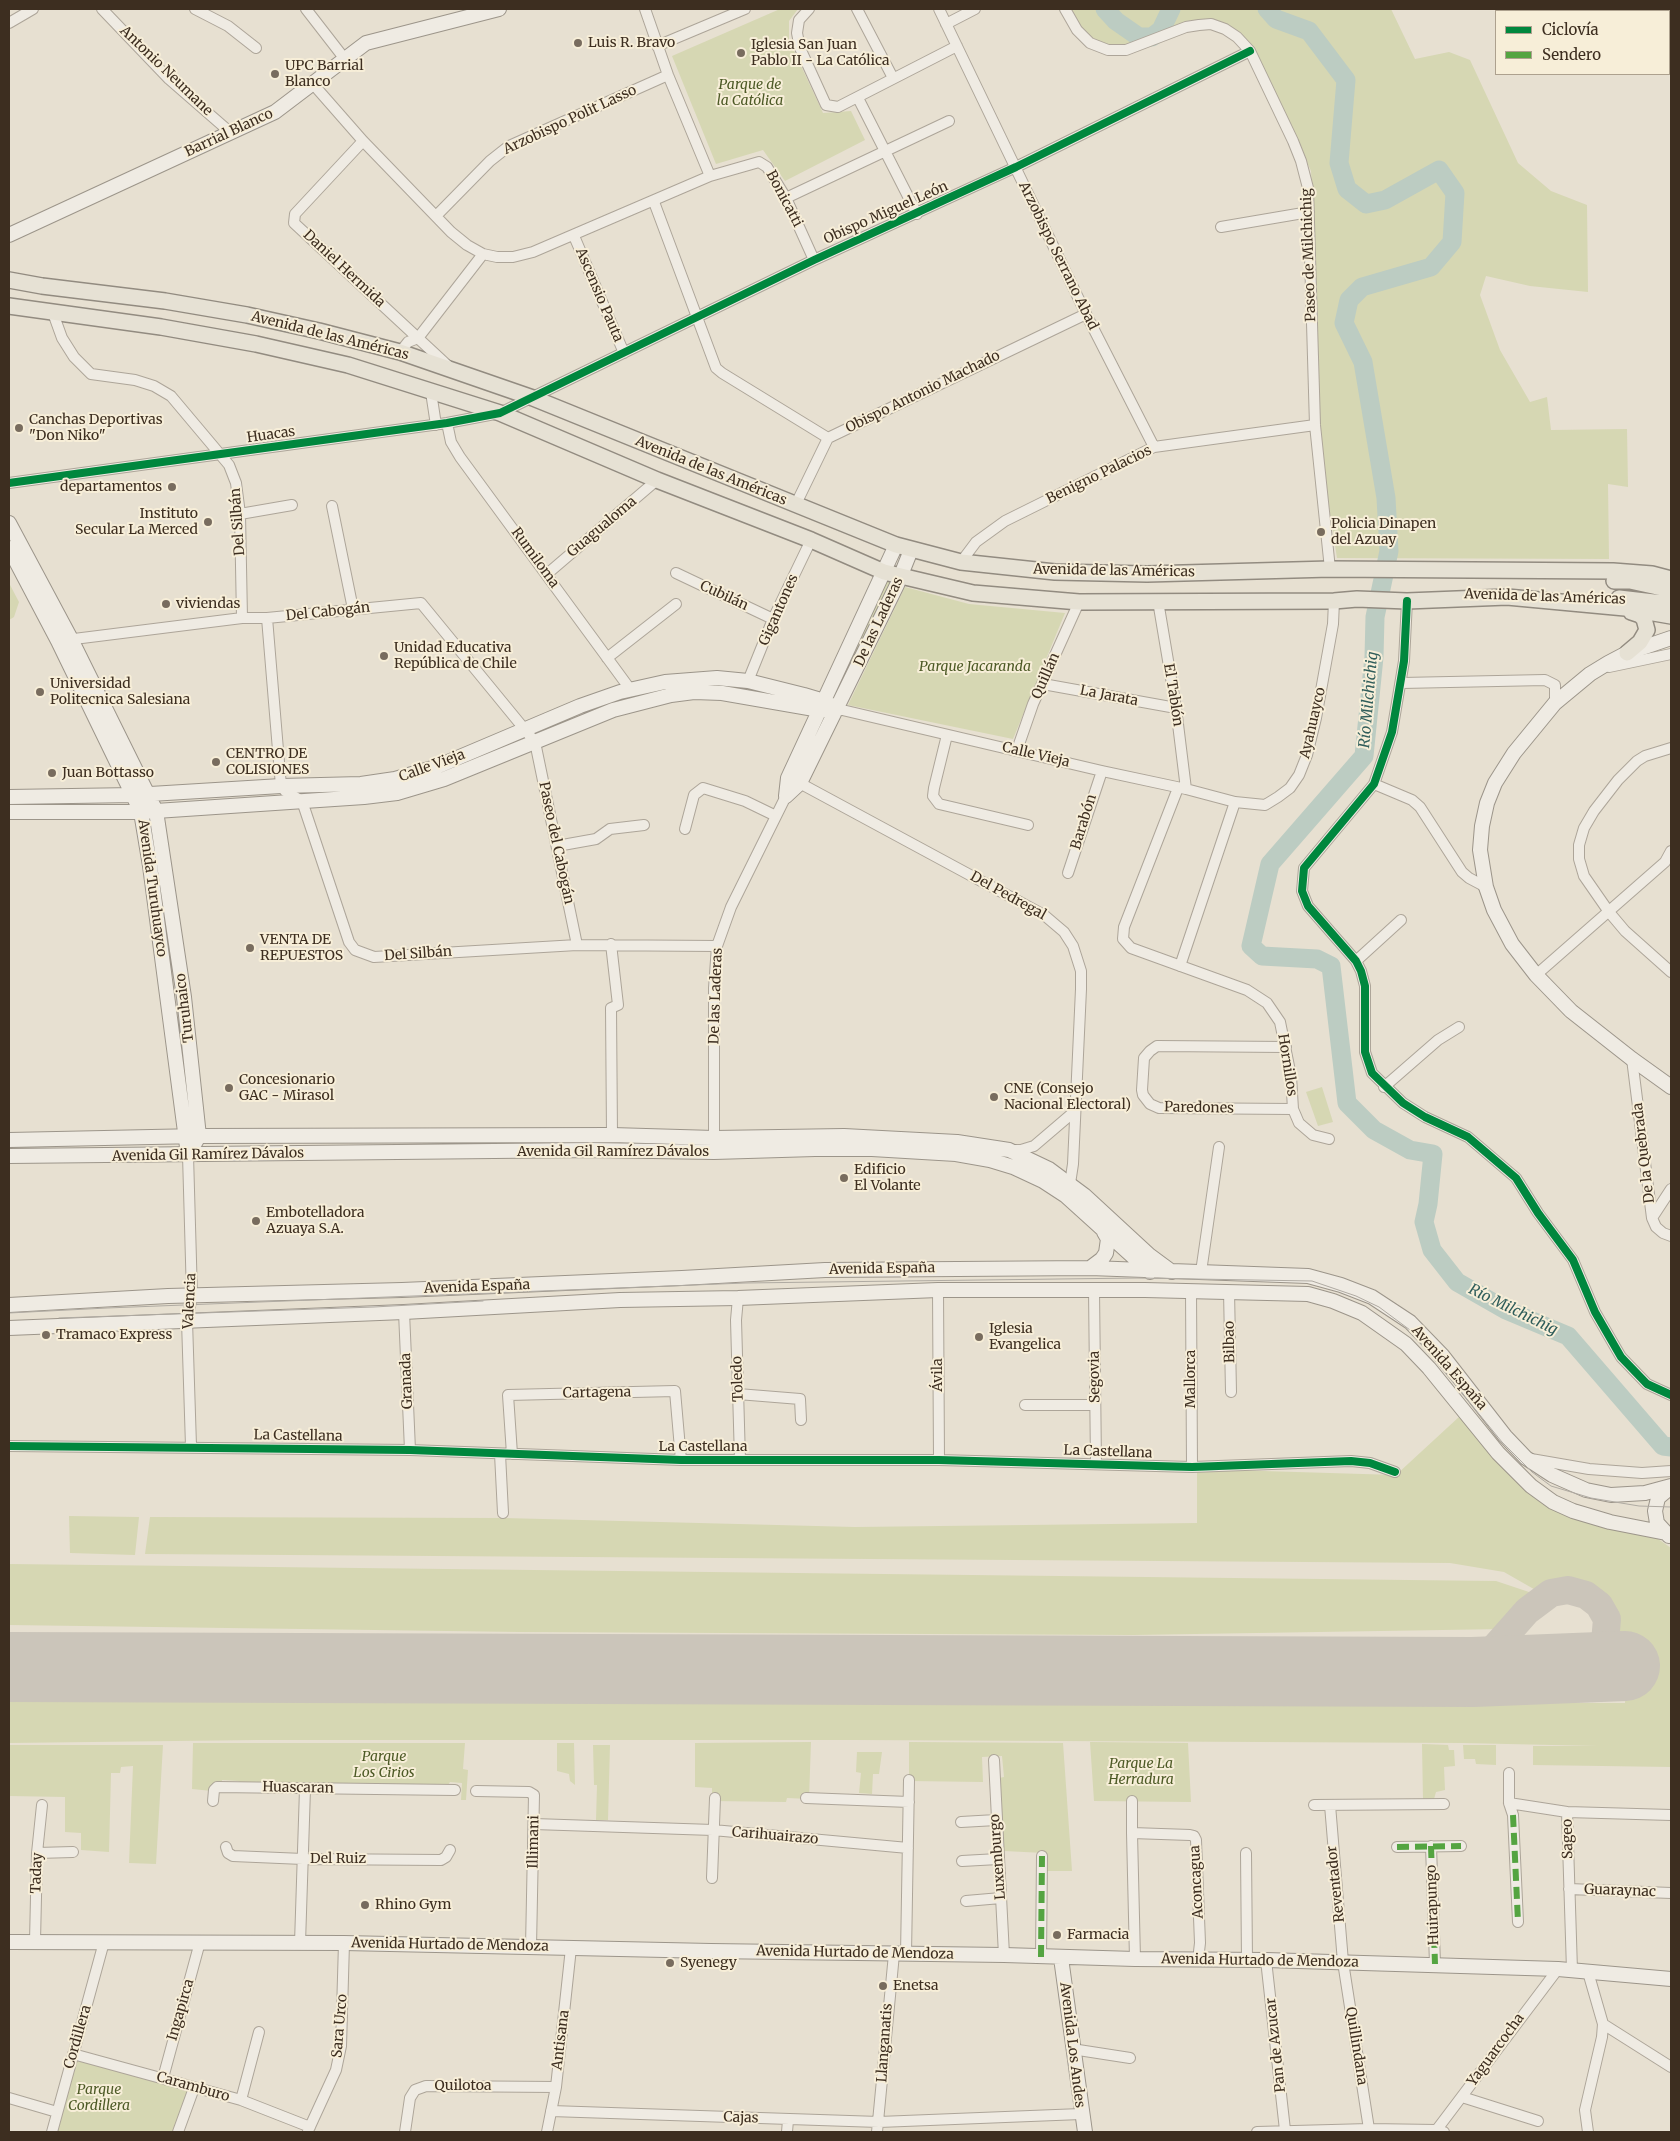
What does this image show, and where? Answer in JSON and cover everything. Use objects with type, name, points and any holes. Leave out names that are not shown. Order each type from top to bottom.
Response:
[{"type":"main road","name":"Barrial Blanco","points":[[9,235],[275,112],[366,43],[497,9]]},
{"type":"main road","name":"Avenida de las Américas","points":[[9,280],[42,286],[165,301],[247,315],[400,352],[533,398],[794,506],[896,545],[962,562],[1055,572],[1101,574],[1426,569],[1613,571],[1652,574],[1671,579]]},
{"type":"main road","name":"Avenida de las Américas","points":[[9,306],[161,327],[256,344],[348,365],[500,413],[657,480],[811,540],[884,572],[973,593],[1079,602],[1334,601],[1507,597],[1625,608],[1671,616]]},
{"type":"main road","name":"Avenida Turuhuayco","points":[[9,523],[141,812],[168,999],[193,1137]]},
{"type":"main road","name":"De las Laderas","points":[[794,780],[822,705],[896,545]]},
{"type":"main road","name":"Avenida Turuhuayco","points":[[9,548],[64,640],[149,794],[156,811]]},
{"type":"main road","name":"De las Laderas","points":[[786,796],[838,709],[901,577],[911,550]]},
{"type":"main road","name":"Avenida de las Américas","points":[[1426,569],[1446,574],[1630,581],[1671,590]]},
{"type":"main road","name":"Avenida de las Américas","points":[[1413,600],[1441,594],[1600,596],[1671,604]]},
{"type":"main road","points":[[1625,608],[1640,615],[1648,626],[1643,639],[1627,653]]},
{"type":"main road","points":[[1671,638],[1627,653],[1597,669],[1555,702],[1514,753],[1495,782],[1487,803],[1482,826],[1480,850],[1486,887],[1494,910],[1512,944],[1536,975],[1571,1011],[1671,1087]]},
{"type":"main road","name":"Calle Vieja","points":[[9,797],[134,795],[281,786],[361,784],[395,779],[436,767],[580,706],[630,689],[698,678],[748,681],[838,709]]},
{"type":"main road","name":"Calle Vieja","points":[[9,812],[141,812],[397,793],[444,779],[613,710],[670,695],[694,692],[722,693],[822,705]]},
{"type":"main road","name":"Turuhaico","points":[[156,811],[184,997],[193,1137],[188,1155]]},
{"type":"main road","points":[[168,999],[184,997]]},
{"type":"main road","name":"Avenida Gil Ramírez Dávalos","points":[[9,1140],[193,1137],[612,1136],[714,1145]]},
{"type":"main road","name":"Avenida Gil Ramírez Dávalos","points":[[9,1156],[591,1150],[828,1142],[873,1136],[942,1140],[1009,1150],[1039,1163],[1068,1190],[1172,1272]]},
{"type":"main road","name":"Avenida Gil Ramírez Dávalos","points":[[828,1142],[934,1152],[990,1160],[1029,1173],[1068,1190],[1102,1229],[1171,1291]]},
{"type":"main road","points":[[1090,1268],[1102,1259],[1106,1252],[1108,1239],[1102,1229]]},
{"type":"main road","name":"Avenida España","points":[[9,1304],[521,1285],[735,1276],[825,1270],[1090,1268],[1308,1276],[1341,1285],[1384,1303],[1410,1322],[1428,1339],[1505,1436],[1526,1458],[1552,1475],[1586,1490],[1600,1493],[1633,1495],[1671,1486]]},
{"type":"main road","name":"Avenida España","points":[[9,1328],[404,1312],[620,1300],[738,1298],[938,1290],[1191,1291],[1308,1294],[1333,1301],[1362,1313],[1406,1344],[1424,1362],[1498,1454],[1531,1486],[1553,1502],[1573,1511],[1610,1522],[1668,1535]]},
{"type":"main road","points":[[1668,1535],[1658,1524],[1654,1511],[1658,1498],[1671,1486]]},
{"type":"main road","name":"Avenida Hurtado de Mendoza","points":[[9,1942],[344,1943],[1004,1955],[1062,1958],[1266,1960],[1565,1969],[1671,1979]]},
{"type":"main road","name":"Avenida Los Andes","points":[[1062,1958],[1084,2132]]},
{"type":"street","points":[[9,23],[33,9]]},
{"type":"street","name":"Antonio Neumane","points":[[102,9],[169,79],[231,132]]},
{"type":"street","points":[[195,9],[228,26],[256,48]]},
{"type":"street","points":[[306,9],[344,58]]},
{"type":"street","points":[[314,84],[363,141],[467,245],[483,254],[497,257],[513,257],[533,252],[574,236],[710,176],[657,46],[645,9]]},
{"type":"street","points":[[657,46],[745,9]]},
{"type":"street","points":[[808,9],[799,20],[797,33],[800,48],[826,105],[838,107],[958,46]]},
{"type":"street","points":[[857,9],[893,78]]},
{"type":"street","name":"Arzobispo Serrano Abad","points":[[938,9],[958,46],[1086,314],[1154,448]]},
{"type":"street","points":[[946,24],[975,9]]},
{"type":"street","name":"Paseo de Milchichig","points":[[1065,9],[1076,30],[1090,43],[1108,50],[1126,50],[1186,28],[1210,24],[1225,29],[1237,36],[1250,51],[1301,161],[1308,188],[1315,425],[1330,569]]},
{"type":"street","name":"Obispo Miguel León","points":[[533,398],[814,260],[1016,167],[1250,51]]},
{"type":"street","name":"Arzobispo Polit Lasso","points":[[436,216],[490,161],[509,146],[668,74]]},
{"type":"street","points":[[858,98],[916,214]]},
{"type":"street","points":[[786,198],[884,150],[949,121]]},
{"type":"street","name":"Daniel Hermida","points":[[363,141],[295,214],[294,223],[451,369]]},
{"type":"street","name":"Bonicatti","points":[[710,176],[759,162],[767,167],[786,198],[814,260]]},
{"type":"street","points":[[654,202],[696,318],[719,371],[828,438],[794,506]]},
{"type":"street","points":[[1221,227],[1309,212]]},
{"type":"street","name":"Ascensio Pauta","points":[[574,236],[624,353]]},
{"type":"street","points":[[400,352],[408,342],[418,338],[483,254]]},
{"type":"street","name":"Del Silbán","points":[[54,313],[62,338],[70,351],[91,374],[135,380],[154,386],[172,396],[229,465],[236,483],[240,514],[242,618]]},
{"type":"street","name":"Obispo Antonio Machado","points":[[828,438],[1086,314]]},
{"type":"street","points":[[431,392],[436,425]]},
{"type":"street","name":"Huacas","points":[[9,483],[436,425],[500,413],[533,398]]},
{"type":"street","name":"Rumiloma","points":[[447,423],[451,442],[460,457],[630,689]]},
{"type":"street","name":"Benigno Palacios","points":[[962,562],[976,542],[1005,521],[1154,448],[1315,425]]},
{"type":"street","name":"Guagualoma","points":[[547,574],[657,480]]},
{"type":"street","points":[[240,514],[292,505]]},
{"type":"street","points":[[332,506],[353,609]]},
{"type":"street","name":"Gigantones","points":[[748,681],[773,619],[811,540]]},
{"type":"street","name":"Cubilán","points":[[676,573],[773,619]]},
{"type":"street","points":[[1413,600],[1402,683],[1392,732],[1374,784],[1304,868],[1302,891],[1308,906],[1356,961],[1361,971],[1365,986],[1365,1052],[1372,1073],[1403,1103],[1425,1117],[1468,1138],[1516,1178],[1538,1213],[1573,1260],[1595,1312],[1621,1357],[1647,1384],[1671,1395]]},
{"type":"street","name":"El Tablón","points":[[1131,948],[1123,939],[1124,927],[1182,788],[1176,708],[1158,601]]},
{"type":"street","name":"Ayahuayco","points":[[1235,802],[1265,804],[1278,798],[1290,788],[1299,775],[1307,755],[1316,718],[1333,624],[1334,601]]},
{"type":"street","name":"Quillán","points":[[1017,750],[1033,704],[1079,602]]},
{"type":"street","name":"Del Cabogán","points":[[64,640],[242,618],[267,618],[421,603],[534,742]]},
{"type":"street","points":[[607,658],[676,604]]},
{"type":"street","points":[[267,618],[281,786],[285,791],[302,801]]},
{"type":"street","points":[[1597,669],[1671,654]]},
{"type":"street","points":[[1402,683],[1545,680],[1555,686],[1555,702]]},
{"type":"street","name":"La Jarata","points":[[1043,684],[1176,708]]},
{"type":"street","name":"Calle Vieja","points":[[838,709],[1182,788],[1235,802]]},
{"type":"street","points":[[947,734],[933,796],[939,804],[1028,824]]},
{"type":"street","name":"Paseo del Cabogán","points":[[534,742],[577,945]]},
{"type":"street","points":[[1671,748],[1652,753],[1637,761],[1618,780],[1594,810],[1584,828],[1579,845],[1581,868],[1590,886],[1625,931],[1671,972]]},
{"type":"street","name":"Barabón","points":[[1068,873],[1102,771]]},
{"type":"street","name":"Del Pedregal","points":[[794,780],[1044,915],[1064,932],[1073,946],[1081,971],[1075,1111],[1068,1190]]},
{"type":"street","points":[[1374,784],[1412,800],[1420,807],[1462,872],[1486,887]]},
{"type":"street","points":[[685,829],[694,795],[703,788],[745,801],[776,816]]},
{"type":"street","name":"De las Laderas","points":[[714,1145],[714,988],[717,946],[731,907],[786,796]]},
{"type":"street","name":"Del Silbán","points":[[302,801],[349,942],[355,950],[364,955],[374,957],[612,944],[717,946]]},
{"type":"street","points":[[1180,966],[1235,802]]},
{"type":"street","points":[[557,846],[596,839],[608,829],[644,825]]},
{"type":"street","points":[[1536,975],[1609,912],[1668,865],[1671,851]]},
{"type":"street","points":[[1356,961],[1401,920]]},
{"type":"street","points":[[612,944],[618,1005],[612,1008],[612,1136]]},
{"type":"street","name":"Hornillos","points":[[1131,948],[1247,990],[1267,1003],[1280,1022],[1286,1047],[1293,1109],[1299,1123],[1312,1135],[1329,1139]]},
{"type":"street","points":[[1384,1086],[1438,1040],[1459,1027]]},
{"type":"street","name":"Paredones","points":[[1286,1047],[1157,1046],[1144,1058],[1142,1090],[1143,1095],[1150,1104],[1159,1108],[1293,1109]]},
{"type":"street","name":"De la Quebrada","points":[[1632,1059],[1652,1218],[1656,1227],[1663,1233],[1671,1236]]},
{"type":"street","points":[[1009,1150],[1021,1150],[1034,1146],[1075,1111]]},
{"type":"street","points":[[1201,1272],[1219,1147]]},
{"type":"street","name":"Valencia","points":[[188,1155],[192,1296],[187,1321],[191,1446]]},
{"type":"street","points":[[1652,1218],[1671,1189]]},
{"type":"street","name":"Ávila","points":[[938,1290],[939,1460]]},
{"type":"street","name":"Segovia","points":[[1094,1290],[1096,1464]]},
{"type":"street","name":"Mallorca","points":[[1191,1291],[1192,1467]]},
{"type":"street","name":"Bilbao","points":[[1229,1292],[1231,1392]]},
{"type":"street","name":"Toledo","points":[[738,1298],[736,1320],[740,1460]]},
{"type":"street","name":"Granada","points":[[404,1312],[410,1450]]},
{"type":"street","name":"Cartagena","points":[[512,1454],[508,1395],[675,1391],[681,1460]]},
{"type":"street","points":[[738,1394],[800,1399],[801,1420]]},
{"type":"street","points":[[1025,1405],[1096,1405]]},
{"type":"street","name":"La Castellana","points":[[9,1446],[191,1446],[410,1450],[681,1460],[939,1460],[1192,1467],[1351,1461],[1370,1463],[1395,1472]]},
{"type":"street","points":[[500,1454],[503,1513]]},
{"type":"street","points":[[1526,1458],[1589,1469],[1642,1473],[1671,1470]]},
{"type":"street","name":"Luxemburgo","points":[[994,1760],[1004,1955]]},
{"type":"street","points":[[1509,1773],[1509,1803],[1513,1815],[1518,1922]]},
{"type":"street","points":[[900,1954],[908,1848],[909,1780]]},
{"type":"street","name":"Huascaran","points":[[213,1801],[214,1790],[217,1787],[455,1790]]},
{"type":"street","points":[[300,1943],[305,1788]]},
{"type":"street","name":"Illimani","points":[[476,1791],[532,1793],[534,1796],[531,1947]]},
{"type":"street","points":[[712,1878],[715,1798]]},
{"type":"street","points":[[806,1798],[909,1802]]},
{"type":"street","points":[[1132,1801],[1135,1959]]},
{"type":"street","points":[[1509,1803],[1567,1812]]},
{"type":"street","points":[[1314,1805],[1444,1804]]},
{"type":"street","name":"Taday","points":[[35,1941],[37,1853],[42,1805]]},
{"type":"street","name":"Reventador","points":[[1330,1805],[1343,1962]]},
{"type":"street","name":"Sageo","points":[[1565,1969],[1569,1889],[1567,1812],[1671,1815]]},
{"type":"street","points":[[961,1822],[996,1820]]},
{"type":"street","name":"Carihuairazo","points":[[534,1824],[713,1830],[908,1848]]},
{"type":"street","name":"Aconcagua","points":[[1132,1833],[1190,1834],[1196,1840],[1200,1943],[1198,1960]]},
{"type":"street","name":"Huirapungo","points":[[1430,1846],[1436,1964]]},
{"type":"street","name":"Huirapungo","points":[[1397,1847],[1461,1846]]},
{"type":"street","name":"Del Ruiz","points":[[226,1847],[228,1853],[233,1856],[303,1859],[440,1860],[446,1857],[450,1850]]},
{"type":"street","points":[[37,1853],[73,1852]]},
{"type":"street","points":[[1246,1854],[1247,1960]]},
{"type":"street","points":[[1042,1856],[1042,1957]]},
{"type":"street","points":[[962,1861],[998,1859]]},
{"type":"street","name":"Guaraynac","points":[[1569,1889],[1671,1893]]},
{"type":"street","points":[[966,1900],[1001,1898]]},
{"type":"street","name":"Cordillera","points":[[52,2132],[104,1942]]},
{"type":"street","name":"Ingapirca","points":[[163,2078],[200,1942]]},
{"type":"street","name":"Sara Urco","points":[[308,2130],[336,2070],[341,2046],[344,1943]]},
{"type":"street","name":"Antisana","points":[[547,2132],[556,2087],[571,1948]]},
{"type":"street","name":"Llanganatis","points":[[878,2127],[900,1954]]},
{"type":"street","name":"Pan de Azucar","points":[[1266,1960],[1285,2130]]},
{"type":"street","name":"Quillindana","points":[[1343,1962],[1369,2129]]},
{"type":"street","name":"Yaguarcocha","points":[[1438,2132],[1462,2097],[1565,1969]]},
{"type":"street","points":[[1587,2128],[1585,2110],[1602,2037],[1602,2024],[1588,1972]]},
{"type":"street","points":[[1602,2024],[1671,2067]]},
{"type":"street","points":[[241,2100],[259,2032]]},
{"type":"street","points":[[1072,2049],[1130,2058]]},
{"type":"street","name":"Caramburo","points":[[73,2054],[241,2100],[308,2130]]},
{"type":"street","name":"Quilotoa","points":[[405,2132],[410,2098],[415,2090],[426,2086],[556,2087]]},
{"type":"street","points":[[178,2132],[194,2088]]},
{"type":"street","points":[[1462,2097],[1538,2121]]},
{"type":"street","points":[[9,2098],[57,2112]]},
{"type":"street","name":"Cajas","points":[[551,2111],[788,2120],[878,2127],[1081,2114]]},
{"type":"street","points":[[788,2120],[788,2132]]},
{"type":"street","points":[[1257,2132],[1369,2129],[1438,2132]]},
{"type":"green space","name":"Parque de la Católica","points":[[780,9],[798,9],[789,21],[789,40],[823,113],[851,111],[865,140],[785,181],[763,150],[716,164],[672,56]]},
{"type":"green space","points":[[1069,9],[1391,9],[1415,59],[1449,52],[1470,60],[1518,163],[1551,191],[1587,205],[1588,292],[1530,286],[1486,276],[1480,295],[1500,350],[1530,402],[1547,397],[1551,430],[1627,429],[1628,487],[1608,484],[1609,559],[1337,558],[1318,437],[1318,321],[1311,171],[1254,48],[1240,32],[1228,25],[1208,19],[1187,21],[1124,47],[1108,46],[1093,38],[1078,26]]},
{"type":"green space","points":[[884,577],[894,581],[838,703],[828,698]]},
{"type":"green space","points":[[9,583],[19,602],[14,617],[9,620]]},
{"type":"green space","name":"Parque Jacaranda","points":[[905,587],[969,604],[1065,613],[1013,739],[848,705]]},
{"type":"green space","points":[[1322,1087],[1333,1122],[1318,1126],[1306,1092]]},
{"type":"green space","points":[[1460,1416],[1551,1504],[1585,1522],[1651,1534],[1671,1548],[1671,1767],[1533,1765],[1533,1746],[1597,1746],[1463,1743],[257,1740],[9,1743],[9,1698],[1625,1703],[1628,1634],[1618,1633],[1613,1615],[1596,1599],[1588,1593],[1569,1587],[1539,1592],[1504,1572],[1450,1563],[145,1554],[150,1517],[504,1518],[855,1527],[1197,1523],[1197,1469],[1396,1475]]},
{"type":"green space","points":[[69,1516],[139,1517],[135,1555],[70,1553]]},
{"type":"green space","points":[[9,1564],[1496,1581],[1529,1592],[1532,1597],[1531,1603],[1504,1629],[1133,1635],[520,1632],[9,1625]]},
{"type":"green space","points":[[811,1742],[809,1799],[787,1798],[786,1802],[712,1801],[712,1788],[695,1787],[695,1743]]},
{"type":"green space","points":[[909,1742],[1063,1743],[1072,1871],[1046,1871],[1044,1853],[1004,1851],[999,1778],[1004,1777],[1002,1756],[982,1757],[983,1782],[909,1781]]},
{"type":"green space","name":"Parque La Herradura","points":[[1090,1742],[1188,1743],[1191,1802],[1094,1801]]},
{"type":"green space","name":"Parque Los Cirios","points":[[193,1743],[465,1743],[463,1769],[468,1770],[466,1800],[461,1800],[462,1783],[450,1782],[446,1788],[242,1785],[238,1781],[222,1780],[222,1785],[212,1791],[192,1789]]},
{"type":"green space","points":[[557,1743],[574,1743],[575,1785],[570,1781],[569,1774],[557,1771]]},
{"type":"green space","points":[[1422,1744],[1448,1745],[1449,1750],[1454,1750],[1455,1766],[1444,1767],[1445,1790],[1436,1792],[1434,1799],[1423,1800]]},
{"type":"green space","points":[[9,1745],[163,1745],[156,1864],[129,1863],[133,1766],[121,1767],[120,1773],[111,1773],[109,1852],[81,1850],[81,1833],[65,1832],[65,1797],[9,1796]]},
{"type":"green space","points":[[593,1745],[610,1745],[608,1820],[596,1820],[597,1785],[594,1785]]},
{"type":"green space","points":[[1463,1745],[1496,1745],[1496,1765],[1476,1764],[1475,1759],[1464,1759]]},
{"type":"green space","points":[[857,1752],[882,1752],[879,1774],[873,1774],[872,1794],[859,1793],[861,1773],[856,1772]]},
{"type":"green space","name":"Parque Cordillera","points":[[75,2058],[189,2091],[175,2132],[56,2132]]},
{"type":"waterway","name":"Río Milchichig","points":[[1105,9],[1116,21],[1139,37],[1152,37],[1161,30],[1171,9]]},
{"type":"waterway","name":"Río Milchichig","points":[[1267,9],[1276,19],[1309,31],[1346,80],[1339,163],[1347,189],[1366,204],[1385,200],[1439,170],[1455,193],[1452,242],[1431,267],[1362,287],[1349,300],[1344,323],[1363,362],[1386,498],[1389,551],[1375,617],[1374,657],[1364,756],[1270,864],[1251,946],[1262,956],[1317,959],[1331,966],[1347,1103],[1374,1130],[1410,1150],[1433,1154],[1428,1204],[1424,1222],[1432,1250],[1457,1282],[1506,1310],[1568,1336],[1663,1446],[1671,1447]]},
{"type":"taxiway","points":[[1473,1672],[1527,1611],[1551,1593],[1568,1590],[1586,1595],[1599,1605],[1607,1619],[1603,1666]]},
{"type":"runway","points":[[9,1667],[1473,1672],[1625,1666]]},
{"type":"tram line","points":[[9,1313],[745,1283],[1137,1278],[1312,1281],[1356,1296],[1379,1307],[1410,1330],[1502,1442],[1532,1472],[1551,1486],[1591,1498],[1639,1506],[1671,1507]]},
{"type":"tram line","points":[[59,1318],[374,1307],[483,1301]]},
{"type":"marked path","points":[[1513,1815],[1518,1922]]},
{"type":"marked path","points":[[1431,1846],[1435,1964]]},
{"type":"marked path","points":[[1397,1847],[1461,1846]]},
{"type":"marked path","points":[[1041,1957],[1042,1856]]},
{"type":"cycle path","points":[[9,483],[447,423],[500,413],[814,260],[1016,167],[1250,51]]},
{"type":"cycle path","points":[[1407,601],[1404,661],[1392,732],[1374,784],[1304,868],[1302,891],[1308,906],[1356,961],[1361,971],[1365,986],[1365,1052],[1372,1073],[1403,1103],[1425,1117],[1468,1137],[1516,1178],[1538,1213],[1573,1260],[1595,1312],[1621,1357],[1647,1384],[1671,1395]]},
{"type":"cycle path","points":[[9,1446],[410,1450],[681,1460],[939,1460],[1192,1467],[1351,1461],[1370,1463],[1395,1472]]},
{"type":"place","name":"Luis R. Bravo","points":[[578,43]]},
{"type":"place","name":"Iglesia San Juan Pablo II - La Católica","points":[[741,53]]},
{"type":"place","name":"UPC Barrial Blanco","points":[[275,74]]},
{"type":"place","name":"Canchas Deportivas \"Don Niko\"","points":[[19,428]]},
{"type":"place","name":"departamentos","points":[[172,487]]},
{"type":"place","name":"Instituto Secular La Merced","points":[[208,522]]},
{"type":"place","name":"Policia Dinapen del Azuay","points":[[1321,532]]},
{"type":"place","name":"viviendas","points":[[166,604]]},
{"type":"place","name":"Unidad Educativa República de Chile","points":[[384,656]]},
{"type":"place","name":"Universidad Politecnica Salesiana","points":[[40,692]]},
{"type":"place","name":"CENTRO DE COLISIONES","points":[[216,762]]},
{"type":"place","name":"Juan Bottasso","points":[[52,773]]},
{"type":"place","name":"VENTA DE REPUESTOS","points":[[250,948]]},
{"type":"place","name":"Concesionario GAC - Mirasol","points":[[229,1088]]},
{"type":"place","name":"CNE (Consejo Nacional Electoral)","points":[[994,1097]]},
{"type":"place","name":"Edificio El Volante","points":[[844,1178]]},
{"type":"place","name":"Embotelladora Azuaya S.A.","points":[[256,1221]]},
{"type":"place","name":"Tramaco Express","points":[[46,1335]]},
{"type":"place","name":"Iglesia Evangelica","points":[[979,1337]]},
{"type":"place","name":"Rhino Gym","points":[[365,1905]]},
{"type":"place","name":"Farmacia","points":[[1057,1935]]},
{"type":"place","name":"Syenegy","points":[[670,1963]]},
{"type":"place","name":"Enetsa","points":[[883,1986]]}]
